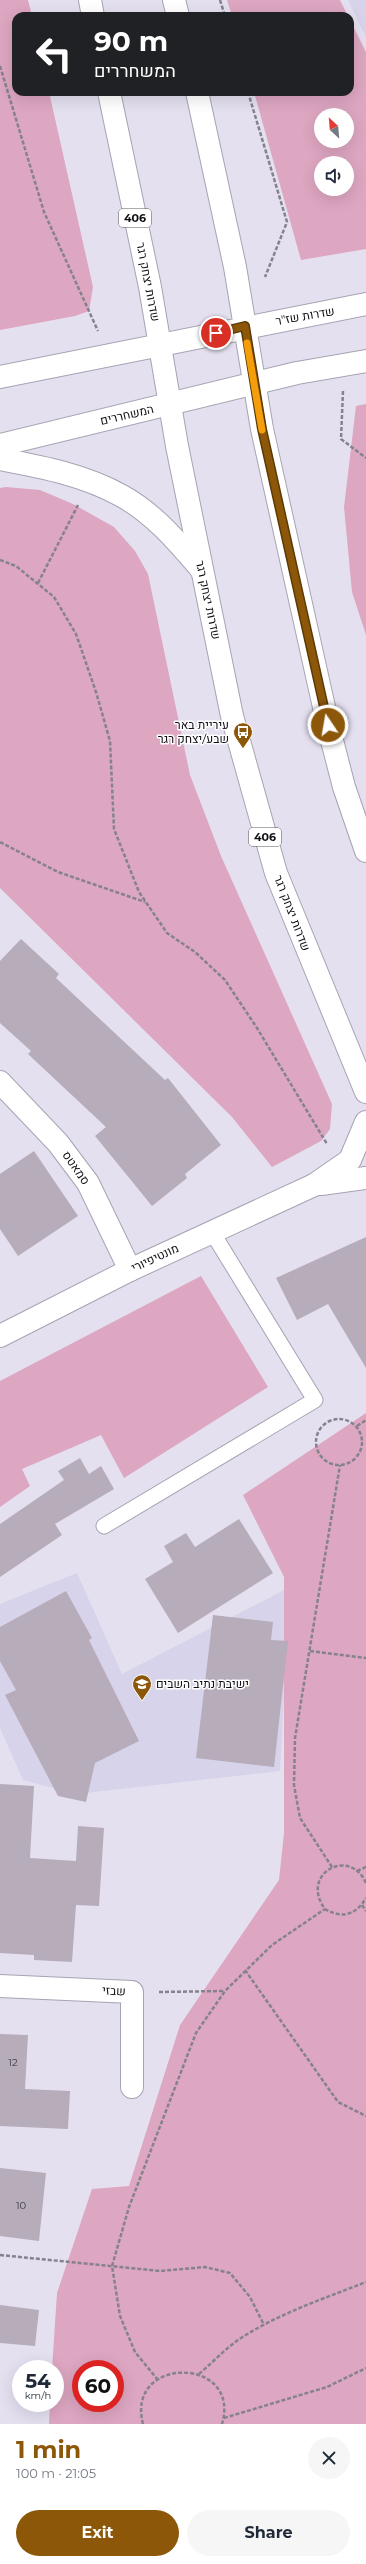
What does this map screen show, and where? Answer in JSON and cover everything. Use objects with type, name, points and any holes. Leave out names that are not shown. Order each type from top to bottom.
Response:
[{"type":"main road","points":[[90,0],[92,12]]},
{"type":"main road","points":[[174,0],[177,12]]},
{"type":"main road","name":"שדרות יצחק רגר","points":[[110,96],[150,287],[170,406],[232,716],[276,873],[363,1086],[366,1116]]},
{"type":"main road","points":[[198,96],[224,208],[254,383],[328,725],[344,787],[366,851]]},
{"type":"main road","name":"שדרות שז\"ר","points":[[245,326],[366,304]]},
{"type":"main road","points":[[0,377],[245,326]]},
{"type":"main road","points":[[254,383],[366,361]]},
{"type":"main road","name":"המשחררים","points":[[0,445],[170,406],[254,383]]},
{"type":"main road","points":[[0,460],[54,470],[90,481],[122,496],[148,514],[172,535],[202,569]]},
{"type":"main road","name":"סמאטס","points":[[0,1082],[58,1143],[88,1183],[130,1270]]},
{"type":"main road","points":[[314,1185],[350,1160],[366,1122]]},
{"type":"main road","points":[[314,1185],[366,1178]]},
{"type":"main road","name":"מונטיפיורי","points":[[0,1336],[130,1270],[314,1185]]},
{"type":"main road","name":"שבזי","points":[[0,1986],[132,1992],[132,2087]]},
{"type":"lane","points":[[104,1526],[315,1400],[212,1232]]},
{"type":"path","points":[[220,0],[224,12]]},
{"type":"path","points":[[0,66],[44,212],[110,355]]},
{"type":"path","points":[[249,96],[287,222],[262,285]]},
{"type":"path","points":[[344,365],[341,439],[366,458]]},
{"type":"path","points":[[38,583],[90,481]]},
{"type":"path","points":[[0,560],[16,566],[54,597],[76,634],[96,692],[110,741],[114,829],[139,892],[167,933],[196,952],[225,980],[257,1028],[341,1166]]},
{"type":"path","points":[[0,842],[58,872],[146,902]]},
{"type":"path","points":[[342,1418],[357,1426],[361,1432],[362,1448],[353,1461],[340,1465],[324,1460],[316,1447],[318,1430],[331,1420],[342,1418]]},
{"type":"path","points":[[357,1426],[366,1420]]},
{"type":"path","points":[[332,1867],[300,1818],[294,1785],[295,1738],[340,1465]]},
{"type":"path","points":[[310,1651],[366,1658]]},
{"type":"path","points":[[366,1883],[357,1871],[350,1866],[332,1867],[321,1876],[318,1884],[319,1901],[325,1909],[341,1915],[355,1911],[362,1905],[366,1898]]},
{"type":"path","points":[[357,1871],[366,1867]]},
{"type":"path","points":[[362,1905],[366,1911]]},
{"type":"path","points":[[158,2380],[135,2352],[123,2323],[112,2266],[129,2207],[196,2033],[225,1991],[272,1945],[325,1909]]},
{"type":"path","points":[[246,1970],[338,2102],[366,2116]]},
{"type":"path","points":[[132,1992],[225,1991]]},
{"type":"path","points":[[0,2255],[160,2271],[205,2267],[230,2272],[250,2297],[264,2326]]},
{"type":"path","points":[[199,2374],[238,2341],[264,2326],[300,2308],[366,2282]]},
{"type":"path","points":[[224,2418],[328,2387],[366,2368]]},
{"type":"path","points":[[143,2424],[141,2408],[146,2394],[158,2380],[171,2373],[185,2371],[199,2374],[218,2390],[224,2403],[224,2418],[222,2424]]},
{"type":"shaded area","points":[[0,0],[28,0],[31,12],[12,12],[12,96],[50,96],[93,287],[89,311],[75,316],[0,330]]},
{"type":"shaded area","points":[[227,0],[340,0],[346,12],[231,12]]},
{"type":"shaded area","points":[[348,0],[366,0],[366,37],[354,12]]},
{"type":"shaded area","points":[[354,28],[366,52],[366,249],[301,260],[255,96],[354,96]]},
{"type":"shaded area","points":[[366,404],[366,635],[352,592],[344,507],[356,406]]},
{"type":"shaded area","points":[[6,487],[40,490],[73,504],[114,527],[135,551],[148,574],[190,775],[221,856],[332,1104],[330,1129],[321,1141],[272,1167],[232,1117],[0,888],[0,488]]},
{"type":"shaded area","points":[[201,1276],[268,1387],[124,1478],[101,1435],[22,1469],[30,1486],[0,1507],[0,1381]]},
{"type":"shaded area","points":[[366,1413],[366,2424],[49,2424],[50,2412],[64,2412],[64,2360],[53,2360],[57,2293],[92,2189],[129,2186],[180,2025],[279,1880],[284,1833],[284,1577],[243,1495]]},
{"type":"shaded area","name":"ישיבת נתיב השבים","points":[[77,1573],[122,1674],[290,1587],[280,1771],[76,1794],[23,1780],[0,1728],[0,1604]]},
{"type":"building","points":[[21,939],[59,974],[56,978],[165,1080],[168,1078],[221,1145],[185,1174],[187,1178],[152,1206],[95,1136],[106,1127],[28,1054],[31,1051],[0,1023],[0,961]]},
{"type":"building","points":[[34,1151],[78,1216],[18,1256],[0,1229],[0,1174]]},
{"type":"building","points":[[366,1237],[366,1368],[328,1304],[297,1320],[276,1278]]},
{"type":"building","points":[[80,1458],[89,1474],[101,1466],[114,1489],[55,1524],[62,1535],[0,1577],[0,1524],[64,1480],[58,1471]]},
{"type":"building","points":[[239,1519],[273,1573],[178,1633],[145,1579],[173,1562],[164,1546],[186,1533],[195,1547]]},
{"type":"building","points":[[66,1591],[92,1638],[89,1640],[139,1741],[95,1763],[86,1802],[58,1796],[5,1695],[16,1690],[0,1661],[0,1627]]},
{"type":"building","points":[[213,1615],[273,1622],[271,1640],[288,1641],[274,1767],[196,1758]]},
{"type":"building","points":[[0,1784],[34,1786],[30,1858],[76,1861],[78,1826],[104,1828],[99,1906],[76,1905],[72,1962],[34,1960],[34,1955],[0,1953]]},
{"type":"building","points":[[0,2034],[28,2035],[25,2089],[70,2091],[68,2129],[0,2126]]},
{"type":"building","points":[[0,2168],[46,2173],[39,2241],[0,2236]]},
{"type":"building","points":[[0,2305],[39,2310],[35,2346],[0,2343]]},
{"type":"slow traffic","points":[[247,343],[262,430]]},
{"type":"place","name":"עיריית באר שבע/יצחק רגר","points":[[243,749]]},
{"type":"place","name":"ישיבת נתיב השבים","points":[[142,1701]]},
{"type":"route","points":[[216,333],[245,326],[262,429],[286,531],[328,725]]}]
